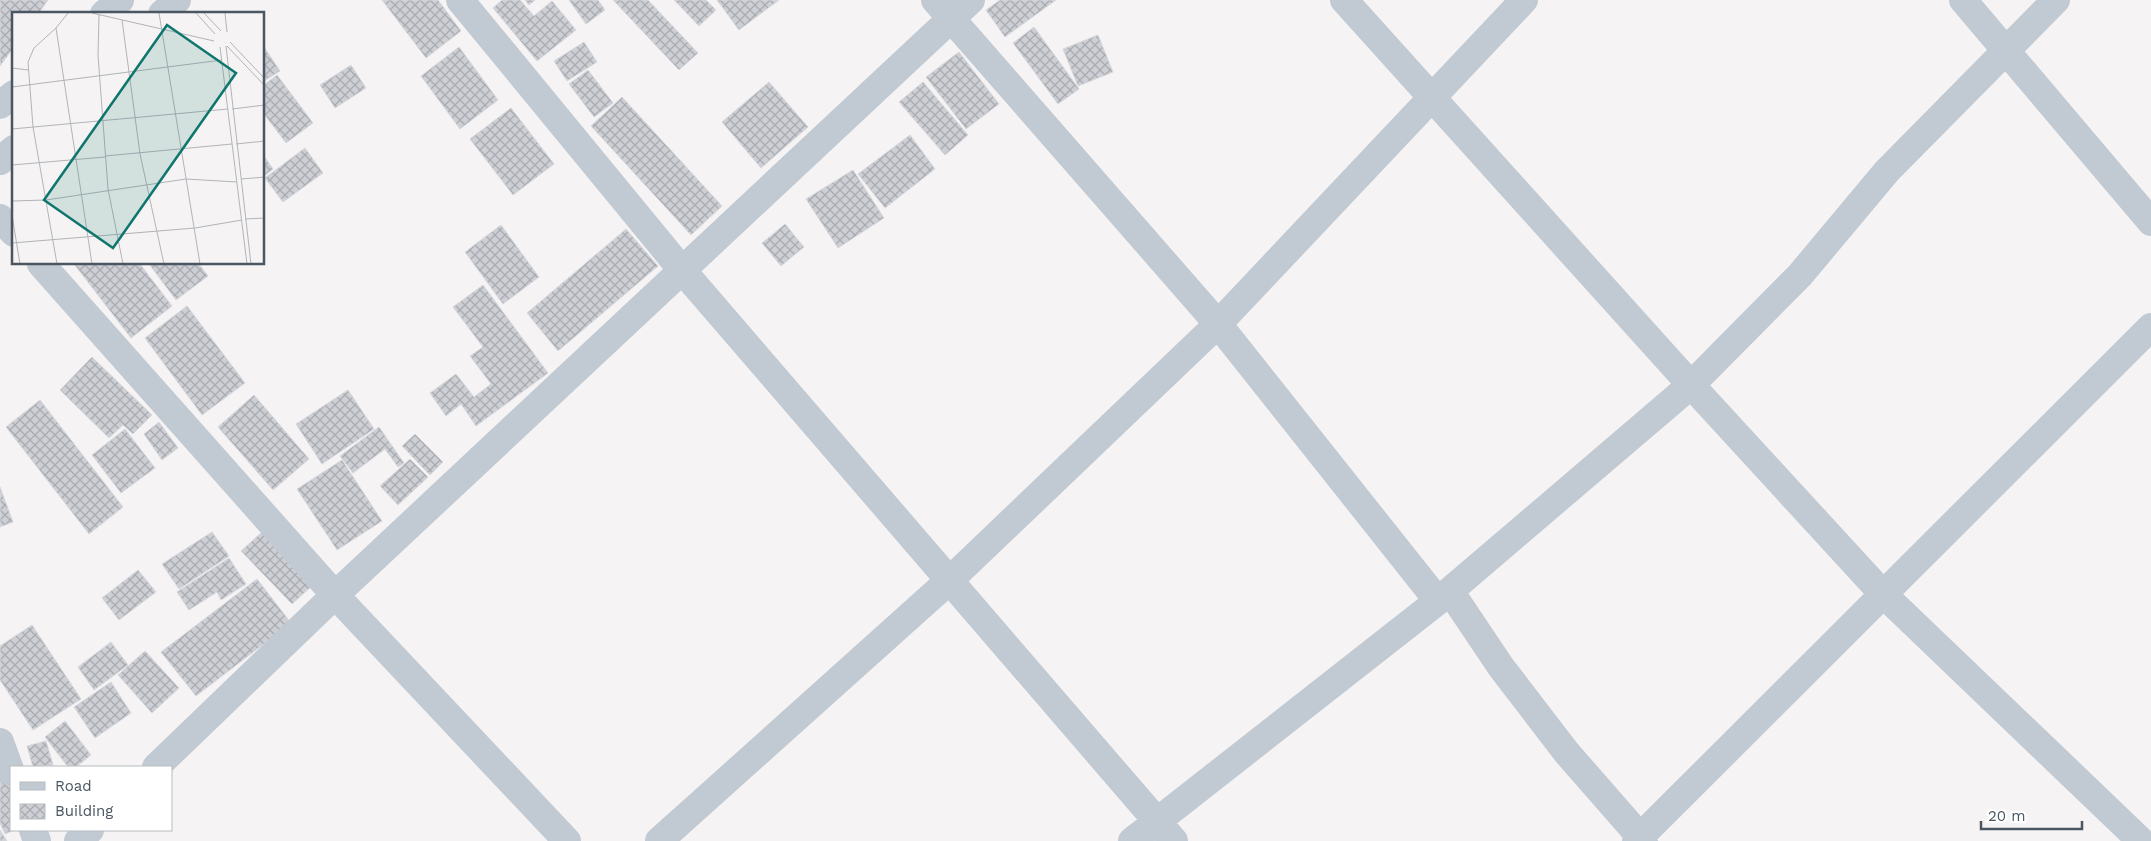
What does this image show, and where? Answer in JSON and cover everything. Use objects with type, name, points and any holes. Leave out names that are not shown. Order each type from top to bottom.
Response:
[{"type":"street","points":[[106,12],[120,0]]},
{"type":"street","points":[[164,12],[177,0]]},
{"type":"street","points":[[460,0],[682,270],[1166,831]]},
{"type":"street","points":[[157,766],[335,595],[682,270],[944,10],[971,0]]},
{"type":"street","points":[[1344,0],[1691,385],[1883,594],[2140,835]]},
{"type":"street","points":[[659,841],[951,580],[1218,324],[1524,0]]},
{"type":"street","points":[[1963,0],[2151,222]]},
{"type":"street","points":[[1132,841],[1166,831],[1691,385],[1800,275],[1887,171],[2056,0]]},
{"type":"street","points":[[944,10],[1218,324],[1444,596],[1568,753],[1640,840],[2151,326]]},
{"type":"street","points":[[0,105],[12,96]]},
{"type":"street","points":[[0,161],[12,151]]},
{"type":"street","points":[[0,218],[12,231]]},
{"type":"street","points":[[42,265],[335,595],[566,841]]},
{"type":"street","points":[[0,742],[10,769]]},
{"type":"street","points":[[78,841],[89,831]]},
{"type":"building","points":[[0,0],[48,0],[39,12],[12,12],[12,50],[0,66]]},
{"type":"building","points":[[382,0],[438,0],[461,31],[426,58]]},
{"type":"building","points":[[502,0],[520,0],[534,16],[552,1],[576,30],[537,61],[493,8]]},
{"type":"building","points":[[525,0],[535,0],[529,5]]},
{"type":"building","points":[[569,0],[598,0],[605,10],[586,24]]},
{"type":"building","points":[[613,0],[648,0],[698,53],[679,70]]},
{"type":"building","points":[[674,0],[706,0],[716,10],[699,26]]},
{"type":"building","points":[[717,0],[779,0],[739,30]]},
{"type":"building","points":[[1000,0],[1056,0],[1005,37],[986,10]]},
{"type":"building","points":[[1034,27],[1079,89],[1058,104],[1013,43]]},
{"type":"building","points":[[1098,35],[1113,72],[1078,86],[1063,49]]},
{"type":"building","points":[[584,42],[597,62],[567,81],[554,61]]},
{"type":"building","points":[[459,47],[498,100],[460,129],[421,76]]},
{"type":"building","points":[[265,48],[280,71],[265,80]]},
{"type":"building","points":[[959,52],[999,104],[966,129],[926,77]]},
{"type":"building","points":[[351,65],[366,88],[335,108],[320,85]]},
{"type":"building","points":[[588,70],[613,103],[594,117],[569,84]]},
{"type":"building","points":[[277,75],[313,123],[286,143],[265,115],[265,84]]},
{"type":"building","points":[[769,82],[808,127],[761,168],[722,122]]},
{"type":"building","points":[[923,82],[968,135],[945,155],[899,102]]},
{"type":"building","points":[[622,97],[722,206],[691,235],[591,126]]},
{"type":"building","points":[[511,108],[554,164],[513,195],[470,139]]},
{"type":"building","points":[[910,135],[935,169],[885,208],[858,174]]},
{"type":"building","points":[[305,148],[323,173],[283,202],[265,178]]},
{"type":"building","points":[[265,157],[273,169],[265,175]]},
{"type":"building","points":[[853,170],[884,218],[838,248],[806,199]]},
{"type":"building","points":[[785,224],[804,247],[781,266],[762,243]]},
{"type":"building","points":[[501,225],[539,277],[503,304],[465,252]]},
{"type":"building","points":[[626,229],[658,266],[558,351],[527,313]]},
{"type":"building","points":[[75,265],[141,265],[172,306],[131,338]]},
{"type":"building","points":[[150,265],[200,265],[208,276],[176,300]]},
{"type":"building","points":[[483,285],[548,373],[476,426],[461,404],[446,416],[430,393],[456,374],[474,397],[491,384],[470,356],[483,347],[453,307]]},
{"type":"building","points":[[187,306],[245,383],[202,415],[145,338]]},
{"type":"building","points":[[92,357],[152,415],[133,434],[123,425],[109,438],[60,390]]},
{"type":"building","points":[[348,390],[374,429],[322,464],[296,424]]},
{"type":"building","points":[[254,395],[309,459],[273,490],[218,427]]},
{"type":"building","points":[[40,400],[123,507],[89,534],[6,427]]},
{"type":"building","points":[[159,422],[178,448],[162,460],[144,434]]},
{"type":"building","points":[[379,427],[404,463],[398,467],[385,449],[353,473],[340,456]]},
{"type":"building","points":[[125,429],[155,468],[121,493],[92,455]]},
{"type":"building","points":[[415,434],[443,462],[430,475],[402,446]]},
{"type":"building","points":[[410,459],[428,477],[398,505],[380,486]]},
{"type":"building","points":[[342,460],[382,521],[337,550],[297,489]]},
{"type":"building","points":[[0,487],[13,522],[0,527]]},
{"type":"building","points":[[212,532],[229,556],[179,589],[162,564]]},
{"type":"building","points":[[262,532],[313,585],[292,604],[241,551]]},
{"type":"building","points":[[229,558],[246,584],[221,600],[217,592],[189,610],[177,592]]},
{"type":"building","points":[[138,570],[156,592],[119,620],[102,598]]},
{"type":"building","points":[[257,579],[291,623],[196,696],[161,652]]},
{"type":"building","points":[[32,625],[81,699],[33,730],[0,680],[0,646]]},
{"type":"building","points":[[111,642],[128,665],[94,690],[78,667]]},
{"type":"building","points":[[145,651],[179,688],[152,713],[118,675]]},
{"type":"building","points":[[111,682],[131,713],[95,738],[74,707]]},
{"type":"building","points":[[65,721],[91,755],[77,766],[67,766],[45,737]]},
{"type":"building","points":[[46,741],[53,765],[33,766],[27,746]]},
{"type":"building","points":[[0,762],[10,785],[10,831],[12,831],[5,834],[0,823]]},
{"type":"building","points":[[0,830],[7,841],[0,841]]}]
